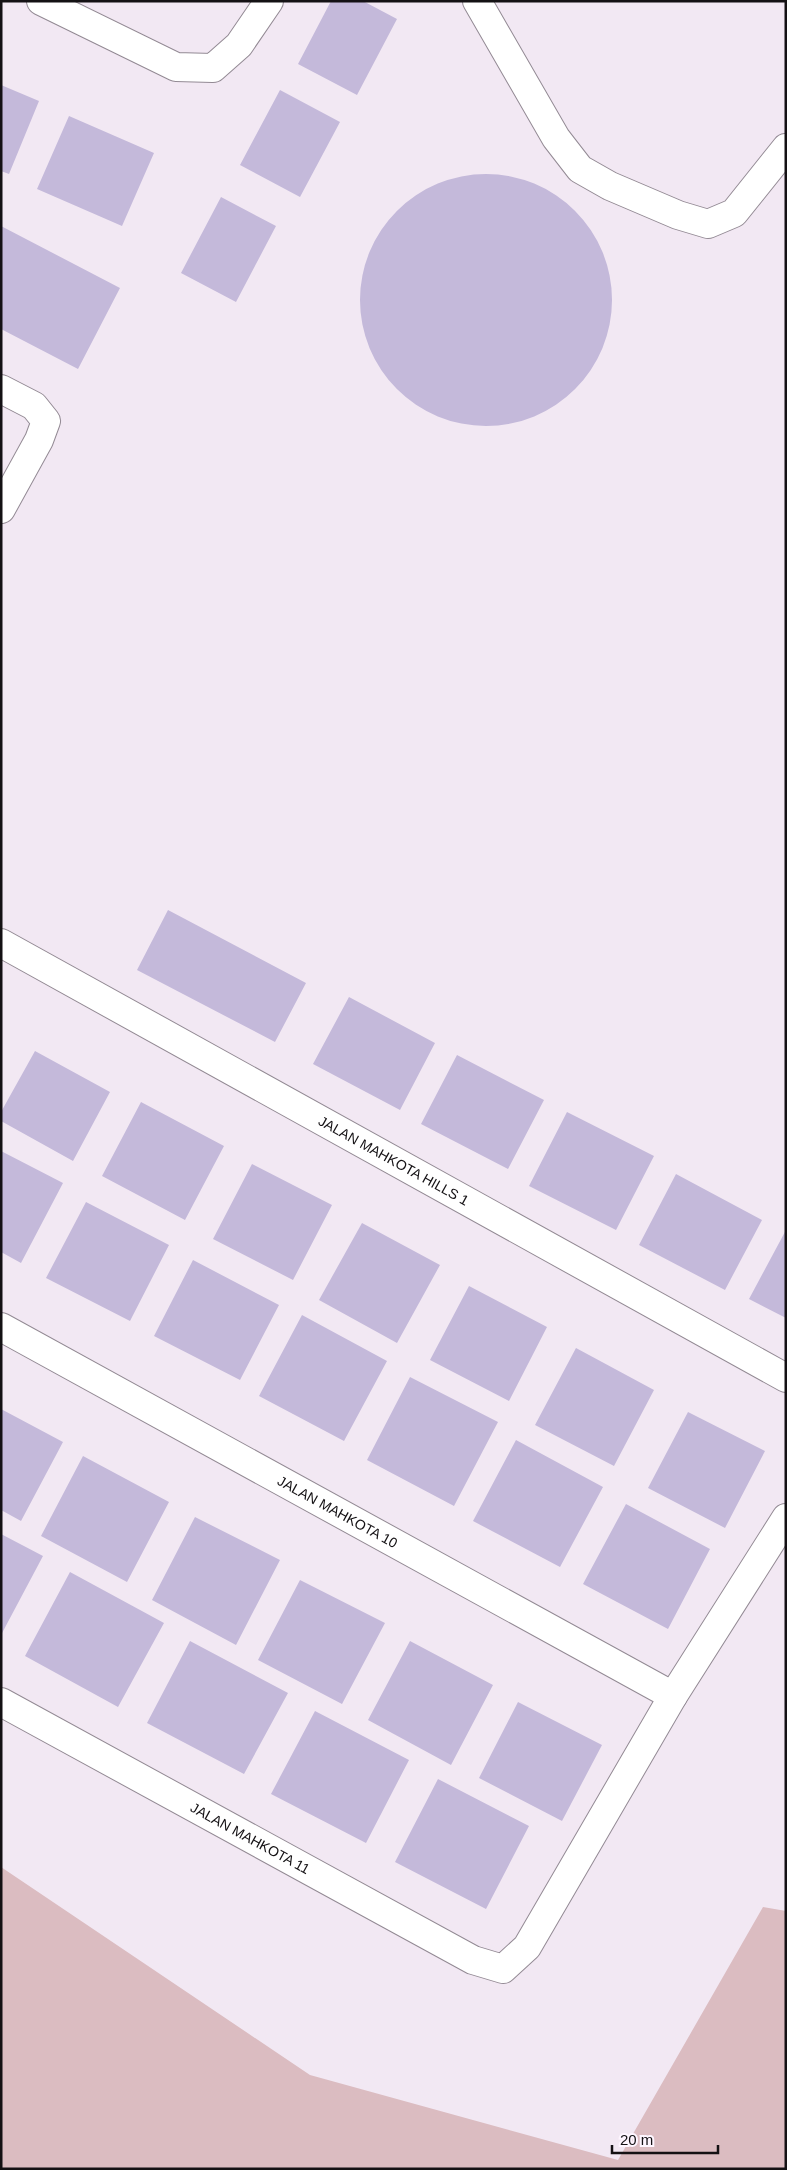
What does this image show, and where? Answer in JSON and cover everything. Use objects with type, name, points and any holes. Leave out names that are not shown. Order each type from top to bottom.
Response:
[{"type":"street","points":[[42,1],[176,67],[213,68],[239,45],[270,1]]},
{"type":"street","points":[[477,1],[556,138],[580,169],[610,186],[678,215],[708,224],[734,213],[786,148]]},
{"type":"street","points":[[1,389],[34,406],[46,421],[38,440],[1,509]]},
{"type":"street","name":"JALAN MAHKOTA HILLS 1","points":[[1,943],[786,1378]]},
{"type":"street","name":"JALAN MAHKOTA 10","points":[[1,1328],[673,1696]]},
{"type":"street","points":[[673,1696],[786,1518]]},
{"type":"street","name":"JALAN MAHKOTA 11","points":[[1,1702],[473,1960],[503,1968],[527,1947],[673,1696]]},
{"type":"shaded area","points":[[1,1867],[310,2075],[618,2160],[763,1907],[786,1911],[786,2169],[1,2169]]},
{"type":"building","points":[[331,1],[363,1],[397,19],[357,95],[298,64]]},
{"type":"building","points":[[1,85],[39,101],[9,174],[1,171]]},
{"type":"building","points":[[280,90],[340,122],[300,197],[240,165]]},
{"type":"building","points":[[69,116],[154,153],[122,226],[37,189]]},
{"type":"building","points":[[474,174],[498,174],[523,179],[546,189],[566,202],[584,220],[597,240],[607,263],[612,288],[610,325],[603,348],[584,380],[566,398],[546,411],[523,421],[498,426],[474,426],[449,421],[426,411],[406,398],[388,380],[375,360],[365,337],[360,312],[360,288],[365,263],[375,240],[388,220],[406,202],[426,189],[449,179]]},
{"type":"building","points":[[221,197],[276,226],[236,302],[181,273]]},
{"type":"building","points":[[1,226],[120,288],[78,369],[1,329]]},
{"type":"building","points":[[168,910],[306,983],[275,1042],[137,970]]},
{"type":"building","points":[[349,997],[435,1043],[400,1110],[313,1064]]},
{"type":"building","points":[[35,1051],[110,1092],[73,1161],[1,1121],[1,1112]]},
{"type":"building","points":[[457,1055],[544,1100],[508,1169],[421,1124]]},
{"type":"building","points":[[141,1102],[224,1146],[185,1220],[102,1176]]},
{"type":"building","points":[[567,1112],[654,1156],[616,1230],[529,1186]]},
{"type":"building","points":[[1,1151],[63,1183],[21,1263],[1,1252]]},
{"type":"building","points":[[252,1164],[332,1205],[293,1280],[213,1239]]},
{"type":"building","points":[[676,1174],[762,1220],[725,1290],[639,1245]]},
{"type":"building","points":[[86,1202],[169,1245],[130,1321],[46,1278]]},
{"type":"building","points":[[362,1223],[440,1265],[397,1343],[319,1300]]},
{"type":"building","points":[[786,1230],[786,1318],[749,1299]]},
{"type":"building","points":[[193,1260],[279,1305],[240,1380],[154,1336]]},
{"type":"building","points":[[469,1286],[547,1327],[509,1401],[430,1360]]},
{"type":"building","points":[[302,1315],[387,1361],[344,1441],[259,1396]]},
{"type":"building","points":[[576,1348],[654,1390],[614,1466],[535,1425]]},
{"type":"building","points":[[410,1377],[498,1422],[454,1506],[367,1460]]},
{"type":"building","points":[[1,1409],[63,1442],[21,1521],[1,1510]]},
{"type":"building","points":[[688,1412],[765,1451],[725,1528],[648,1488]]},
{"type":"building","points":[[516,1440],[603,1487],[560,1567],[473,1521]]},
{"type":"building","points":[[83,1456],[169,1502],[127,1582],[41,1536]]},
{"type":"building","points":[[626,1504],[710,1549],[668,1629],[583,1584]]},
{"type":"building","points":[[195,1517],[280,1560],[236,1645],[152,1600]]},
{"type":"building","points":[[1,1534],[43,1556],[1,1635]]},
{"type":"building","points":[[70,1572],[164,1623],[118,1707],[25,1656]]},
{"type":"building","points":[[300,1580],[385,1623],[342,1704],[258,1660]]},
{"type":"building","points":[[190,1641],[288,1693],[244,1774],[147,1723]]},
{"type":"building","points":[[410,1641],[493,1685],[451,1765],[368,1720]]},
{"type":"building","points":[[518,1702],[602,1745],[562,1821],[479,1778]]},
{"type":"building","points":[[315,1711],[409,1760],[366,1843],[271,1794]]},
{"type":"building","points":[[438,1779],[529,1826],[486,1909],[395,1862]]}]
